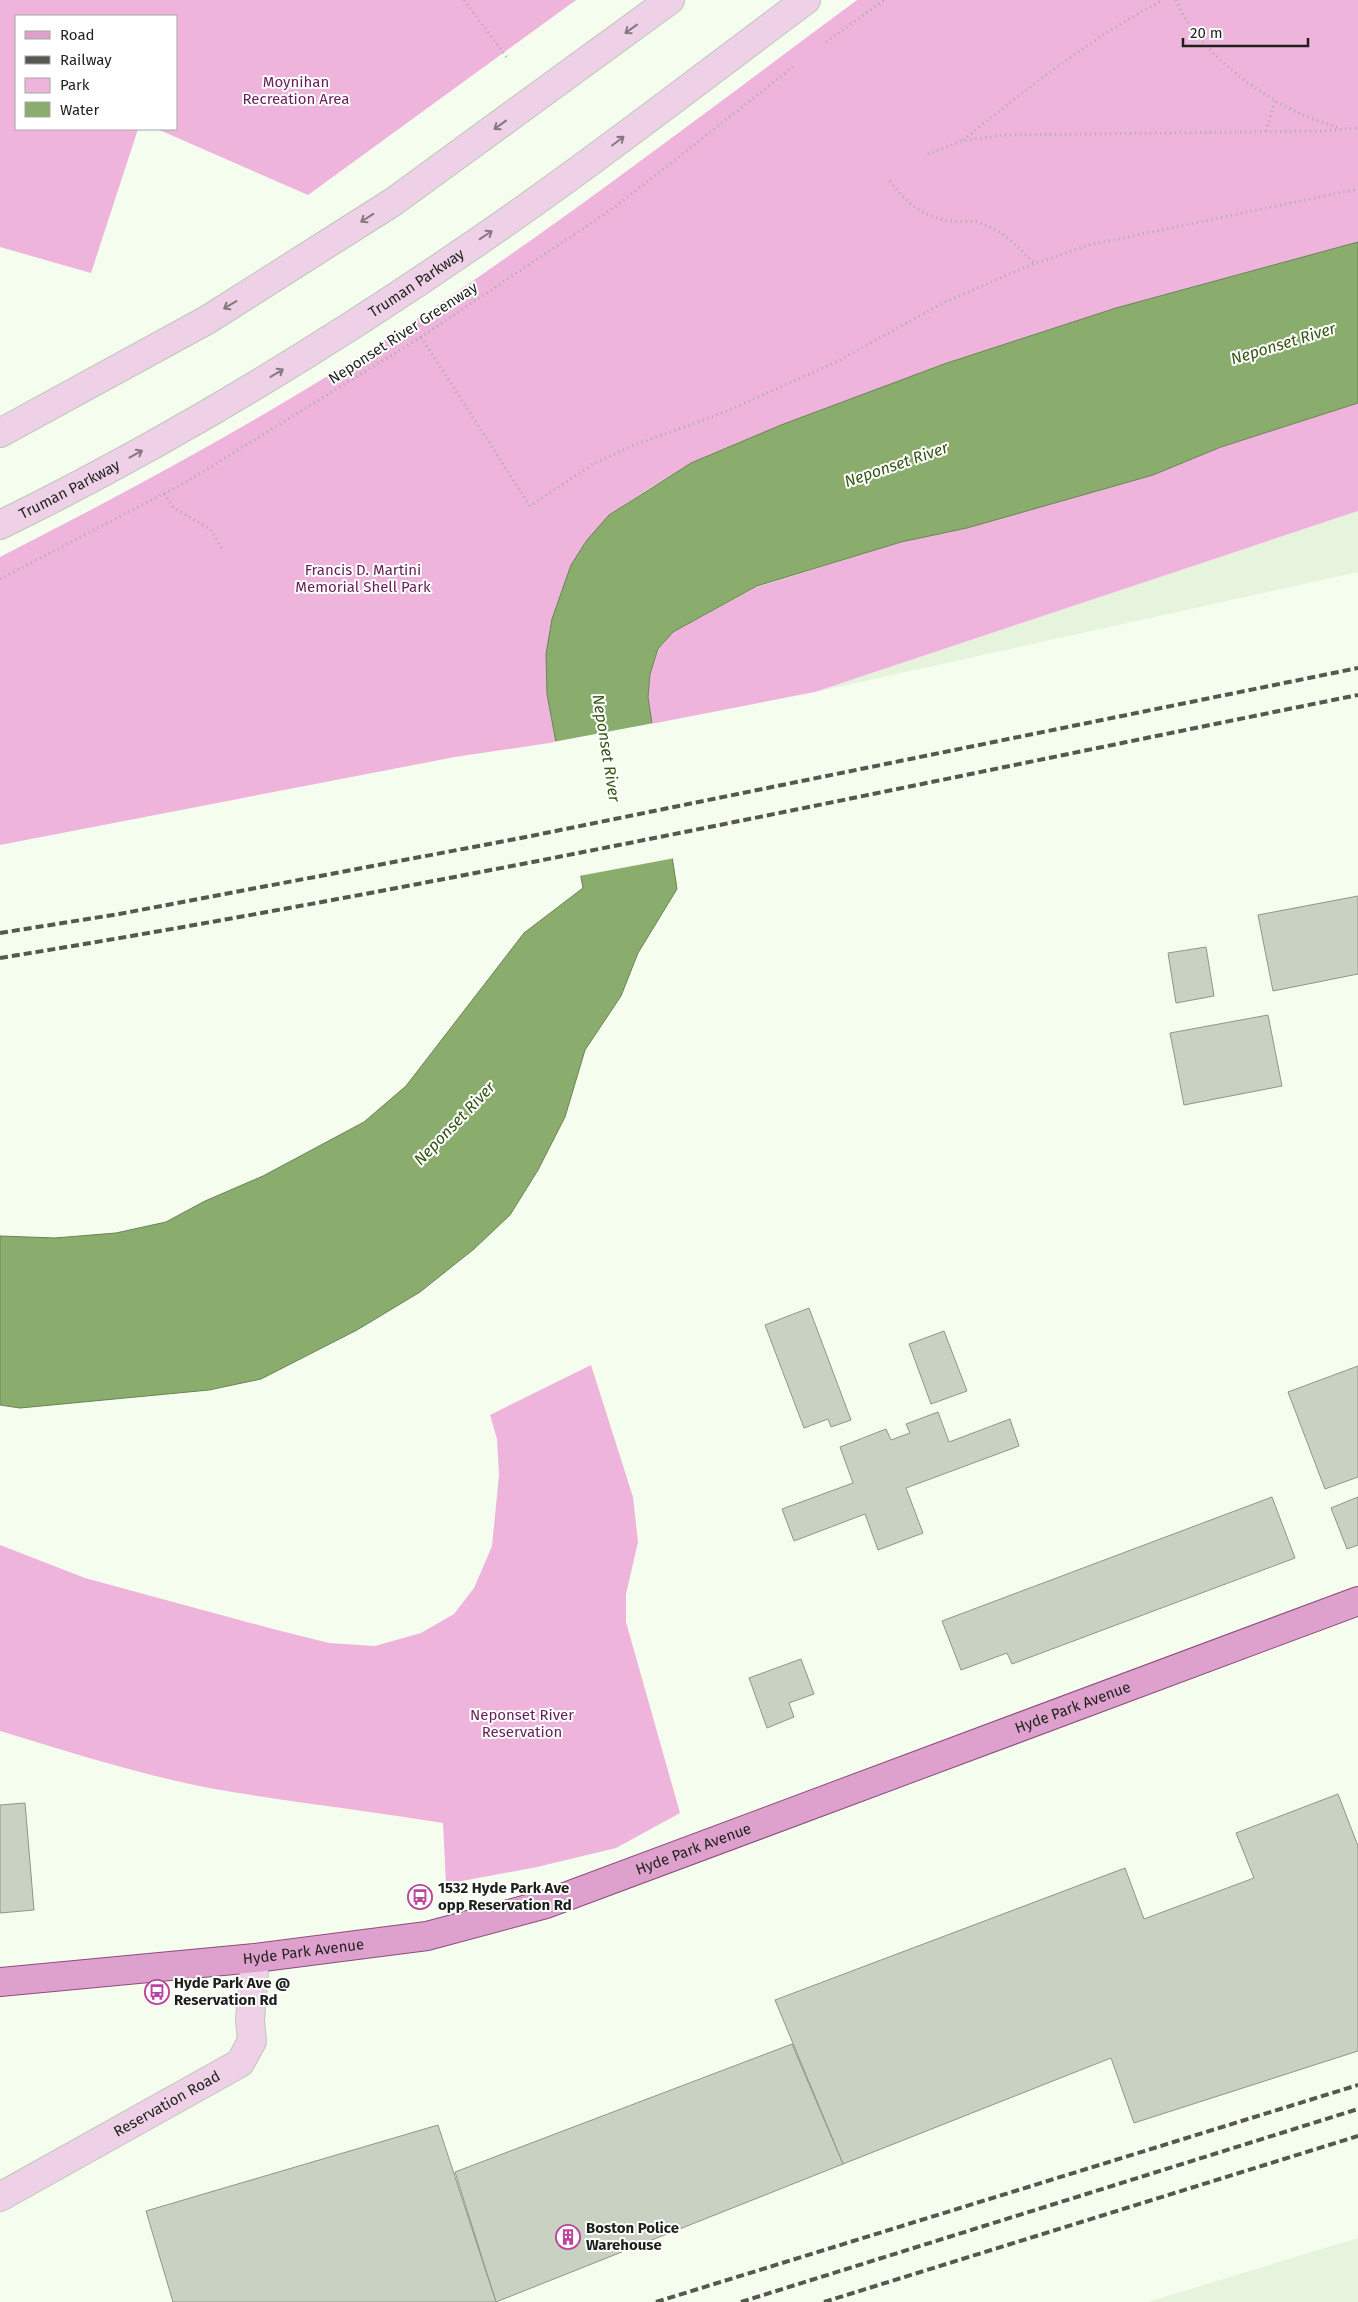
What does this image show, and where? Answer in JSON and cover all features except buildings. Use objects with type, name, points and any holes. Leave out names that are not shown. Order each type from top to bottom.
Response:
[{"type":"main road","points":[[0,433],[206,320],[371,216],[454,158],[670,0]]},
{"type":"main road","name":"Truman Parkway","points":[[0,525],[93,478],[227,402],[395,297],[585,166],[806,0]]},
{"type":"main road","name":"Hyde Park Avenue","points":[[0,1982],[255,1958],[427,1936],[546,1904],[1358,1601]]},
{"type":"main road","name":"Reservation Road","points":[[0,2197],[240,2064],[252,2041],[250,2020],[255,1958]]},
{"type":"path","points":[[464,0],[508,59]]},
{"type":"path","points":[[826,42],[884,0]]},
{"type":"path","points":[[962,141],[1065,59],[1118,24],[1163,0]]},
{"type":"path","points":[[1176,0],[1195,34],[1242,78],[1275,101],[1301,115],[1344,129]]},
{"type":"path","name":"Neponset River Greenway","points":[[0,579],[186,482],[421,337],[615,208],[793,67]]},
{"type":"path","points":[[1266,131],[1275,101]]},
{"type":"path","points":[[928,154],[962,141],[1005,135],[1358,128]]},
{"type":"path","points":[[890,181],[903,199],[926,215],[950,221],[976,222],[1008,237],[1035,264]]},
{"type":"path","points":[[421,337],[530,506],[593,464],[632,446],[725,412],[836,362],[943,303],[1035,264],[1089,245],[1358,189]]},
{"type":"path","points":[[164,494],[174,508],[210,529],[224,551]]},
{"type":"shaded area","points":[[1358,511],[1358,572],[815,692]]},
{"type":"shaded area","points":[[1358,2238],[1358,2302],[1148,2302]]},
{"type":"green space","name":"Moynihan Recreation Area","points":[[0,0],[576,0],[308,195],[159,130],[178,130],[178,15],[15,15],[15,130],[138,130],[91,273],[0,247]]},
{"type":"green space","name":"Francis D. Martini Memorial Shell Park","points":[[857,0],[1358,0],[1358,242],[1116,308],[944,364],[781,425],[691,463],[648,489],[609,515],[547,694],[556,742],[455,757],[0,845],[0,557],[191,456],[377,345],[560,220]]},
{"type":"green space","points":[[1358,403],[1358,511],[815,692],[651,724],[648,697],[650,674],[659,649],[673,632],[757,587],[901,542],[967,528],[1153,475],[1221,447]]},
{"type":"green space","name":"Neponset River Reservation","points":[[591,1365],[633,1497],[638,1542],[626,1594],[626,1622],[680,1813],[616,1848],[537,1867],[446,1884],[443,1823],[209,1788],[78,1755],[0,1731],[0,1545],[85,1578],[329,1643],[375,1646],[421,1633],[454,1614],[474,1588],[492,1546],[499,1475],[497,1439],[490,1415]]},
{"type":"water","name":"Neponset River","points":[[1358,242],[1358,403],[1221,447],[1153,475],[967,528],[901,542],[757,586],[673,632],[658,649],[650,674],[648,697],[677,889],[638,953],[621,996],[585,1050],[565,1117],[538,1170],[510,1215],[474,1249],[420,1292],[357,1330],[261,1379],[209,1390],[20,1408],[0,1405],[0,1236],[55,1238],[116,1233],[166,1222],[205,1201],[263,1176],[364,1122],[406,1086],[524,933],[583,888],[547,694],[546,654],[552,619],[571,565],[587,540],[609,515],[691,463],[781,425],[944,364],[1116,308]]},
{"type":"pier","points":[[654,723],[675,858],[579,876],[553,742]]},
{"type":"railway","points":[[0,933],[119,914],[526,837],[1358,668]]},
{"type":"railway","points":[[0,958],[170,929],[510,866],[850,799],[1358,695]]},
{"type":"railway","points":[[656,2302],[1358,2085]]},
{"type":"railway","points":[[741,2302],[1358,2109]]},
{"type":"railway","points":[[824,2302],[1358,2136]]},
{"type":"place","name":"1532 Hyde Park Ave opp Reservation Rd","points":[[420,1897]]},
{"type":"place","name":"Hyde Park Ave @ Reservation Rd","points":[[157,1992]]},
{"type":"place","name":"Boston Police Warehouse","points":[[568,2237]]}]
